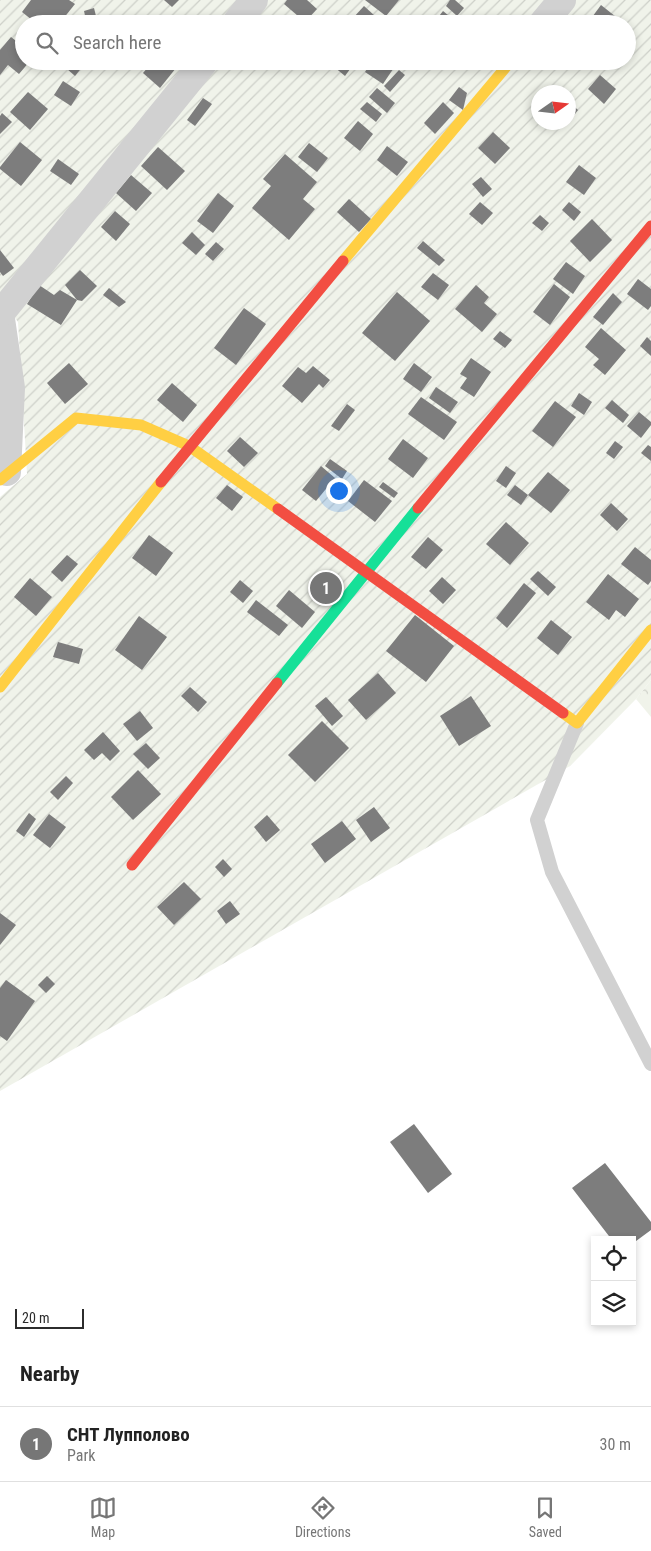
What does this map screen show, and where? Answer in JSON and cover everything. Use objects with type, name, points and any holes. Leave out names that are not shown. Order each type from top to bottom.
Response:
[{"type":"street","points":[[242,15],[254,0]]},
{"type":"street","points":[[550,15],[562,0]]},
{"type":"street","points":[[4,476],[11,388],[0,313],[197,70]]},
{"type":"street","points":[[0,687],[190,446],[503,70]]},
{"type":"street","points":[[132,865],[366,572],[651,226]]},
{"type":"street","points":[[4,476],[76,418],[141,425],[190,446],[577,723],[651,630]]},
{"type":"lane","points":[[577,723],[537,820],[552,872],[651,1064]]},
{"type":"green space","points":[[0,0],[651,0],[651,680],[636,699],[570,766],[0,1091],[0,497],[27,474],[18,322],[0,297]]},
{"type":"green space","points":[[651,680],[651,717],[636,699]]},
{"type":"building","points":[[31,0],[69,0],[75,4],[66,15],[26,15],[22,12]]},
{"type":"building","points":[[164,0],[179,0],[172,7]]},
{"type":"building","points":[[287,0],[307,0],[317,9],[311,15],[297,15],[284,4]]},
{"type":"building","points":[[365,0],[399,0],[387,15]]},
{"type":"building","points":[[450,0],[455,0],[464,8],[456,15],[446,6]]},
{"type":"building","points":[[601,5],[614,15],[594,15]]},
{"type":"building","points":[[364,6],[374,15],[356,15]]},
{"type":"building","points":[[94,8],[96,15],[85,15],[84,11]]},
{"type":"building","points":[[443,11],[448,15],[440,15]]},
{"type":"building","points":[[11,37],[15,40],[15,70],[22,70],[19,74],[8,65],[0,75],[0,50]]},
{"type":"building","points":[[68,70],[80,70],[75,76]]},
{"type":"building","points":[[146,70],[174,70],[160,88],[143,73]]},
{"type":"building","points":[[338,70],[349,70],[345,76]]},
{"type":"building","points":[[366,70],[392,70],[383,84],[365,72]]},
{"type":"building","points":[[399,70],[405,75],[390,92],[384,86]]},
{"type":"building","points":[[600,75],[616,89],[604,104],[588,89]]},
{"type":"building","points":[[63,81],[80,92],[71,106],[54,95]]},
{"type":"building","points":[[459,87],[467,93],[463,110],[449,100]]},
{"type":"building","points":[[377,88],[395,103],[387,113],[369,97]]},
{"type":"building","points":[[28,92],[48,109],[30,130],[10,112]]},
{"type":"building","points":[[203,98],[212,104],[195,126],[187,120]]},
{"type":"building","points":[[367,102],[382,114],[376,122],[360,109]]},
{"type":"building","points":[[443,102],[454,113],[435,134],[424,123]]},
{"type":"building","points":[[2,113],[12,122],[0,134],[0,116]]},
{"type":"building","points":[[358,121],[373,134],[360,151],[344,138]]},
{"type":"building","points":[[493,132],[510,148],[495,164],[478,148]]},
{"type":"building","points":[[20,142],[42,160],[21,186],[0,169]]},
{"type":"building","points":[[309,143],[328,158],[317,172],[298,157]]},
{"type":"building","points":[[387,146],[408,162],[397,176],[377,160]]},
{"type":"building","points":[[158,147],[185,171],[167,190],[141,166]]},
{"type":"building","points":[[285,154],[317,182],[303,199],[315,209],[289,240],[252,208],[271,186],[263,179]]},
{"type":"building","points":[[58,159],[79,174],[71,185],[50,171]]},
{"type":"building","points":[[579,165],[596,178],[584,195],[566,182]]},
{"type":"building","points":[[131,175],[152,193],[136,211],[116,193]]},
{"type":"building","points":[[481,177],[492,189],[483,197],[472,184]]},
{"type":"building","points":[[218,193],[234,206],[213,233],[197,221]]},
{"type":"building","points":[[349,199],[371,219],[359,232],[337,212]]},
{"type":"building","points":[[480,202],[493,213],[482,225],[469,214]]},
{"type":"building","points":[[569,202],[581,212],[574,221],[562,210]]},
{"type":"building","points":[[115,211],[130,224],[116,241],[101,227]]},
{"type":"building","points":[[540,215],[549,223],[542,231],[532,223]]},
{"type":"building","points":[[592,219],[612,240],[590,262],[570,241]]},
{"type":"building","points":[[192,232],[205,245],[196,255],[182,243]]},
{"type":"building","points":[[423,241],[445,260],[439,266],[417,248]]},
{"type":"building","points":[[216,242],[224,249],[213,261],[205,254]]},
{"type":"building","points":[[0,250],[14,268],[3,276],[0,272]]},
{"type":"building","points":[[566,262],[585,276],[573,294],[553,279]]},
{"type":"building","points":[[80,270],[97,286],[82,301],[77,300],[65,285]]},
{"type":"building","points":[[433,273],[449,285],[438,300],[421,287]]},
{"type":"building","points":[[638,279],[651,289],[651,306],[648,310],[627,294]]},
{"type":"building","points":[[554,284],[570,297],[550,325],[533,312]]},
{"type":"building","points":[[39,285],[54,295],[60,290],[77,300],[61,325],[27,304]]},
{"type":"building","points":[[476,285],[489,297],[484,303],[497,314],[482,332],[455,309]]},
{"type":"building","points":[[109,288],[126,302],[119,307],[103,295]]},
{"type":"building","points":[[397,292],[430,321],[395,361],[362,333]]},
{"type":"building","points":[[613,293],[622,302],[603,325],[593,317]]},
{"type":"building","points":[[244,308],[266,324],[236,365],[214,348]]},
{"type":"building","points":[[601,328],[626,350],[605,375],[593,365],[599,359],[585,347]]},
{"type":"building","points":[[500,331],[512,340],[505,348],[493,339]]},
{"type":"building","points":[[647,337],[651,341],[651,356],[640,346]]},
{"type":"building","points":[[471,358],[491,372],[474,397],[460,388],[467,378],[460,374]]},
{"type":"building","points":[[69,363],[88,384],[65,404],[47,383]]},
{"type":"building","points":[[414,363],[432,377],[421,392],[403,379]]},
{"type":"building","points":[[313,366],[330,380],[323,388],[319,384],[302,403],[282,386],[298,367],[306,373]]},
{"type":"building","points":[[172,383],[197,405],[183,422],[157,400]]},
{"type":"building","points":[[436,387],[458,402],[450,413],[429,398]]},
{"type":"building","points":[[579,393],[592,402],[584,415],[571,406]]},
{"type":"building","points":[[421,397],[457,422],[444,440],[408,414]]},
{"type":"building","points":[[612,400],[629,415],[623,423],[605,408]]},
{"type":"building","points":[[555,401],[576,417],[553,447],[532,431]]},
{"type":"building","points":[[347,404],[355,410],[339,431],[331,426]]},
{"type":"building","points":[[639,412],[651,422],[651,425],[641,438],[627,426]]},
{"type":"building","points":[[240,437],[258,453],[244,467],[227,451]]},
{"type":"building","points":[[403,439],[428,458],[413,478],[388,459]]},
{"type":"building","points":[[615,441],[623,447],[614,459],[606,453]]},
{"type":"building","points":[[648,445],[651,447],[651,461],[641,453]]},
{"type":"building","points":[[330,459],[347,471],[342,479],[325,466]]},
{"type":"building","points":[[321,466],[335,478],[316,501],[302,490]]},
{"type":"building","points":[[506,466],[516,473],[506,488],[496,481]]},
{"type":"building","points":[[548,472],[570,490],[551,513],[528,495]]},
{"type":"building","points":[[364,480],[392,501],[375,522],[348,501]]},
{"type":"building","points":[[383,482],[398,493],[394,498],[379,487]]},
{"type":"building","points":[[227,485],[243,497],[232,511],[216,498]]},
{"type":"building","points":[[515,485],[528,495],[521,505],[507,495]]},
{"type":"building","points":[[611,503],[628,519],[617,531],[600,515]]},
{"type":"building","points":[[506,522],[529,543],[510,565],[486,544]]},
{"type":"building","points":[[149,535],[173,553],[156,576],[132,558]]},
{"type":"building","points":[[428,537],[443,550],[426,569],[411,557]]},
{"type":"building","points":[[635,547],[651,560],[651,581],[648,585],[621,564]]},
{"type":"building","points":[[67,555],[78,564],[62,582],[51,572]]},
{"type":"building","points":[[538,571],[556,587],[548,596],[530,579]]},
{"type":"building","points":[[608,574],[639,599],[625,617],[616,610],[609,620],[586,602]]},
{"type":"building","points":[[442,577],[456,590],[443,604],[429,591]]},
{"type":"building","points":[[30,578],[52,597],[36,616],[14,597]]},
{"type":"building","points":[[240,580],[253,591],[243,603],[230,592]]},
{"type":"building","points":[[524,583],[536,593],[507,628],[496,618]]},
{"type":"building","points":[[289,590],[315,612],[302,628],[276,606]]},
{"type":"building","points":[[256,600],[288,625],[279,636],[247,612]]},
{"type":"building","points":[[415,615],[454,646],[426,682],[386,651]]},
{"type":"building","points":[[139,616],[167,637],[142,670],[115,650]]},
{"type":"building","points":[[551,620],[572,637],[558,655],[537,638]]},
{"type":"building","points":[[58,642],[83,649],[79,664],[53,657]]},
{"type":"building","points":[[378,673],[396,693],[366,720],[348,700]]},
{"type":"building","points":[[190,687],[207,702],[198,712],[181,696]]},
{"type":"building","points":[[471,696],[491,726],[459,746],[440,716]]},
{"type":"building","points":[[326,697],[343,716],[332,726],[315,706]]},
{"type":"building","points":[[140,711],[153,728],[137,741],[123,724]]},
{"type":"building","points":[[322,721],[349,748],[315,782],[288,755]]},
{"type":"building","points":[[103,732],[120,751],[110,761],[102,753],[94,760],[84,750]]},
{"type":"building","points":[[146,743],[160,758],[148,769],[133,754]]},
{"type":"building","points":[[138,770],[161,794],[133,820],[111,797]]},
{"type":"building","points":[[66,776],[73,783],[58,800],[50,792]]},
{"type":"building","points":[[374,807],[390,828],[371,842],[356,820]]},
{"type":"building","points":[[29,813],[36,819],[24,837],[16,831]]},
{"type":"building","points":[[49,814],[66,827],[50,848],[33,835]]},
{"type":"building","points":[[267,815],[280,830],[266,842],[254,827]]},
{"type":"building","points":[[342,821],[356,839],[325,863],[311,844]]},
{"type":"building","points":[[223,859],[232,869],[224,877],[215,867]]},
{"type":"building","points":[[184,882],[201,899],[174,925],[157,907]]},
{"type":"building","points":[[230,901],[240,914],[226,924],[217,911]]},
{"type":"building","points":[[0,913],[16,925],[0,945]]},
{"type":"building","points":[[47,976],[55,984],[46,993],[38,985]]},
{"type":"building","points":[[6,980],[35,1001],[7,1041],[0,1036],[0,988]]},
{"type":"building","points":[[414,1124],[452,1174],[428,1193],[390,1142]]},
{"type":"building","points":[[605,1163],[651,1222],[651,1230],[636,1241],[636,1236],[609,1236],[572,1188]]},
{"type":"traffic: fast","points":[[277,683],[418,508]]},
{"type":"traffic: slow","points":[[343,261],[503,70]]},
{"type":"traffic: slow","points":[[0,480],[76,418],[141,425],[189,446],[278,509]]},
{"type":"traffic: slow","points":[[0,687],[161,482]]},
{"type":"traffic: slow","points":[[563,713],[577,723],[651,630]]},
{"type":"traffic: jam","points":[[418,508],[651,226]]},
{"type":"traffic: jam","points":[[161,482],[343,261]]},
{"type":"traffic: jam","points":[[278,509],[563,713]]},
{"type":"traffic: jam","points":[[132,865],[277,683]]},
{"type":"place","name":"СНТ Лупполово","points":[[326,588]]}]
